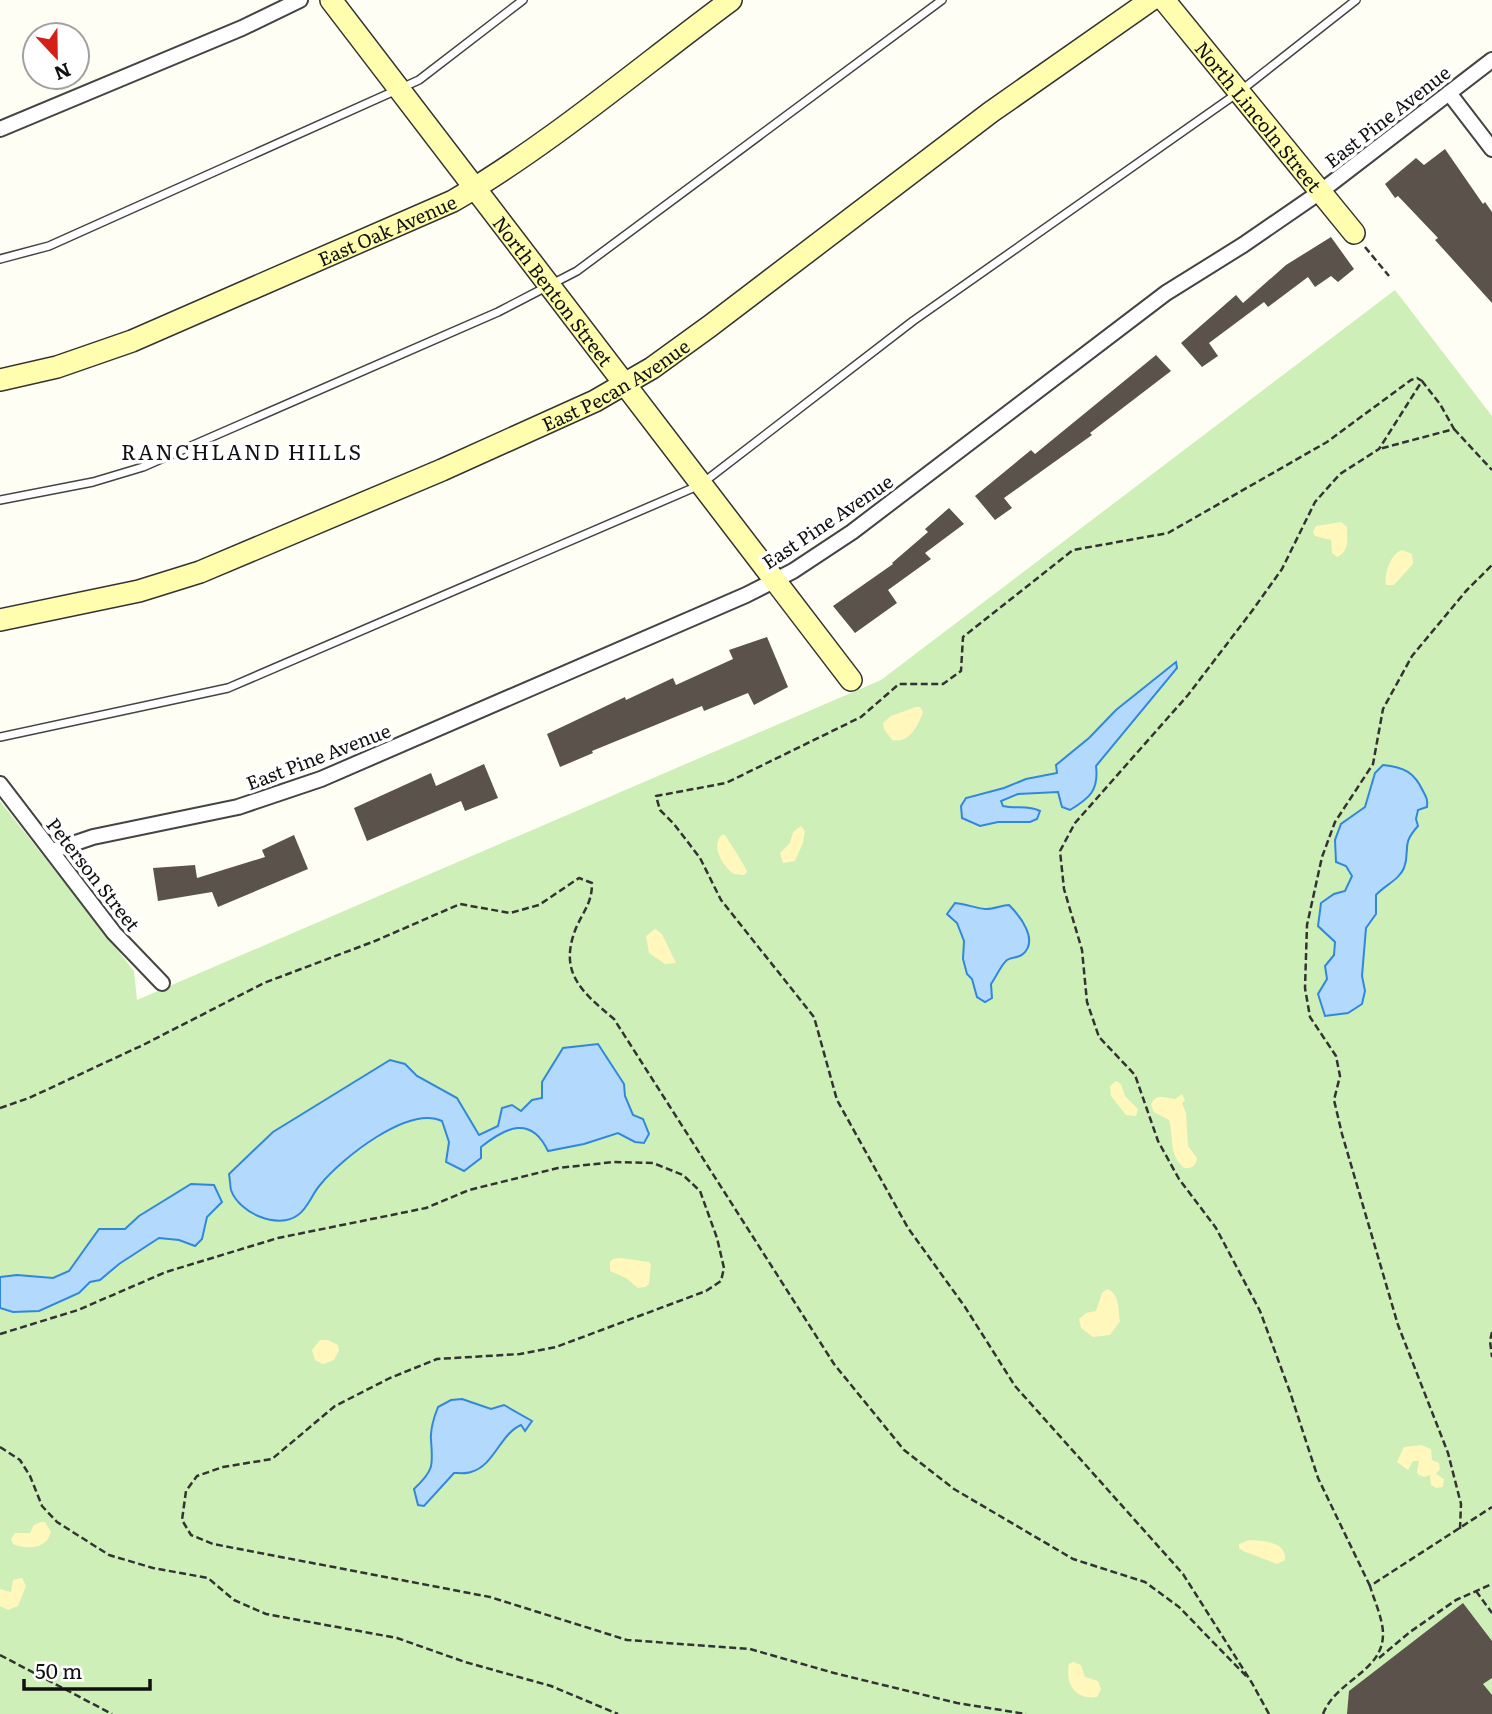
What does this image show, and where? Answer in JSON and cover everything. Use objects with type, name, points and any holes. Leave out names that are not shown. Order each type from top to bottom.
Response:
[{"type":"street","points":[[0,129],[242,28],[300,0]]},
{"type":"street","name":"North Benton Street","points":[[331,0],[851,680]]},
{"type":"street","name":"East Oak Avenue","points":[[0,380],[57,367],[132,341],[453,201],[550,139],[731,0]]},
{"type":"street","name":"East Pecan Avenue","points":[[0,620],[139,591],[200,572],[595,401],[652,368],[1042,74],[1151,0]]},
{"type":"street","name":"North Lincoln Street","points":[[1164,0],[1354,233]]},
{"type":"street","name":"East Pine Avenue","points":[[52,851],[93,837],[238,807],[321,779],[746,596],[793,571],[852,532],[1166,293],[1320,192],[1492,60]]},
{"type":"street","points":[[1449,93],[1492,149]]},
{"type":"street","name":"Peterson Street","points":[[0,784],[114,933],[162,983]]},
{"type":"lane","points":[[0,259],[49,246],[419,80],[523,0]]},
{"type":"lane","points":[[0,500],[93,482],[143,467],[550,287],[577,271],[942,0]]},
{"type":"lane","points":[[0,737],[228,688],[700,485],[913,321],[1239,92],[1356,0]]},
{"type":"path","points":[[1354,233],[1389,276]]},
{"type":"path","points":[[1269,1714],[1183,1574],[1015,1386],[965,1307],[908,1228],[836,1100],[814,1017],[721,900],[700,858],[660,810],[656,796],[726,783],[861,717],[899,684],[943,684],[961,671],[963,637],[1073,550],[1168,533],[1327,442],[1411,380],[1417,378],[1422,381],[1440,404],[1454,429],[1492,470]]},
{"type":"path","points":[[1379,449],[1422,381]]},
{"type":"path","points":[[1379,1658],[1383,1632],[1370,1586],[1318,1478],[1260,1311],[1216,1228],[1180,1179],[1158,1141],[1135,1075],[1099,1037],[1087,1002],[1082,950],[1064,889],[1060,851],[1075,824],[1188,695],[1252,611],[1282,569],[1315,502],[1340,474],[1379,449],[1454,429]]},
{"type":"path","points":[[1460,1529],[1461,1504],[1448,1453],[1398,1325],[1342,1133],[1334,1100],[1340,1076],[1336,1056],[1310,1017],[1305,988],[1307,925],[1322,857],[1335,822],[1373,764],[1383,709],[1412,656],[1466,591],[1492,565]]},
{"type":"path","points":[[0,1108],[29,1098],[143,1045],[264,983],[460,904],[510,913],[538,905],[579,878],[592,883],[592,898],[576,929],[569,952],[570,973],[594,1003],[614,1019],[834,1364],[904,1450],[954,1489],[1073,1559],[1145,1582],[1179,1607],[1252,1683]]},
{"type":"path","points":[[0,1334],[78,1310],[166,1272],[278,1238],[426,1208],[469,1190],[558,1168],[614,1161],[653,1163],[682,1175],[700,1191],[717,1238],[724,1268],[721,1281],[706,1291],[556,1347],[520,1354],[436,1359],[390,1378],[335,1406],[272,1459],[223,1467],[197,1476],[186,1492],[182,1520],[191,1535],[213,1544],[489,1597],[627,1640],[750,1649],[957,1703],[1026,1714]]},
{"type":"path","points":[[1492,1332],[1492,1357]]},
{"type":"path","points":[[0,1447],[20,1460],[30,1476],[42,1506],[57,1522],[109,1555],[153,1568],[208,1578],[234,1600],[266,1614],[397,1638],[465,1662],[551,1686],[618,1714]]},
{"type":"path","points":[[1370,1586],[1492,1507]]},
{"type":"path","points":[[1323,1714],[1336,1693],[1419,1625],[1456,1600],[1492,1584]]},
{"type":"path","points":[[1476,1591],[1492,1613]]},
{"type":"path","points":[[0,1656],[112,1714]]},
{"type":"green space","points":[[1395,290],[1492,416],[1492,1714],[0,1714],[0,801],[134,971],[137,1000],[881,680]]},
{"type":"sand","points":[[1341,522],[1347,527],[1347,544],[1337,557],[1332,553],[1331,540],[1315,536],[1313,532],[1316,526]]},
{"type":"sand","points":[[1402,550],[1412,554],[1413,564],[1394,585],[1386,585],[1389,565],[1394,556]]},
{"type":"sand","points":[[920,707],[923,712],[915,728],[908,737],[892,740],[883,723],[891,716]]},
{"type":"sand","points":[[801,826],[805,831],[803,843],[795,861],[783,863],[780,853],[790,843],[793,832]]},
{"type":"sand","points":[[722,835],[725,835],[743,864],[747,872],[744,875],[734,874],[719,856],[717,844]]},
{"type":"sand","points":[[655,929],[662,934],[676,963],[665,964],[649,953],[646,936]]},
{"type":"sand","points":[[1116,1081],[1121,1084],[1125,1096],[1138,1109],[1136,1116],[1126,1115],[1111,1096],[1110,1086]]},
{"type":"sand","points":[[1182,1094],[1185,1100],[1182,1103],[1186,1113],[1188,1146],[1197,1158],[1195,1165],[1187,1168],[1179,1163],[1176,1157],[1169,1120],[1154,1112],[1151,1105],[1158,1098],[1175,1099]]},
{"type":"sand","points":[[621,1258],[649,1262],[649,1284],[638,1288],[626,1278],[610,1271],[610,1262]]},
{"type":"sand","points":[[1107,1289],[1116,1298],[1120,1321],[1110,1335],[1093,1337],[1081,1328],[1079,1319],[1086,1313],[1096,1311],[1102,1293]]},
{"type":"sand","points":[[320,1340],[328,1340],[338,1345],[339,1350],[334,1360],[323,1364],[315,1360],[312,1350]]},
{"type":"sand","points":[[1421,1445],[1431,1449],[1432,1460],[1439,1463],[1440,1469],[1436,1474],[1444,1479],[1443,1487],[1436,1488],[1431,1485],[1430,1475],[1419,1475],[1419,1461],[1413,1461],[1408,1470],[1397,1462],[1404,1447]]},
{"type":"sand","points":[[45,1522],[51,1532],[45,1542],[36,1547],[13,1544],[11,1539],[15,1533],[30,1533],[34,1525]]},
{"type":"sand","points":[[1249,1540],[1278,1546],[1285,1554],[1285,1560],[1277,1564],[1239,1548],[1239,1544]]},
{"type":"sand","points":[[22,1578],[26,1586],[18,1606],[8,1610],[0,1606],[0,1589],[11,1592],[13,1580]]},
{"type":"sand","points":[[1073,1662],[1081,1665],[1085,1677],[1098,1681],[1101,1689],[1097,1697],[1083,1696],[1074,1690],[1068,1672],[1069,1664]]},
{"type":"water","points":[[1176,662],[1177,668],[1096,766],[1094,787],[1083,801],[1070,810],[1062,807],[1058,792],[1018,794],[1001,801],[1003,806],[1036,809],[1040,811],[1037,819],[1030,822],[998,822],[980,826],[962,818],[961,806],[966,798],[1026,779],[1057,773],[1056,765],[1089,738],[1116,710]]},
{"type":"water","points":[[1383,765],[1403,769],[1412,775],[1426,797],[1427,807],[1418,810],[1418,826],[1409,838],[1402,872],[1376,895],[1376,914],[1366,928],[1362,976],[1365,991],[1362,1004],[1348,1013],[1325,1016],[1318,994],[1327,979],[1325,966],[1334,955],[1335,942],[1318,926],[1321,903],[1334,894],[1345,891],[1352,876],[1346,866],[1336,862],[1335,840],[1341,824],[1365,807],[1375,773]]},
{"type":"water","points":[[955,903],[988,909],[1009,905],[1029,935],[1027,948],[1021,955],[1005,962],[991,984],[992,998],[985,1002],[977,997],[972,979],[967,974],[963,959],[964,941],[957,923],[947,914]]},
{"type":"water","points":[[598,1044],[624,1084],[625,1096],[633,1115],[643,1119],[649,1134],[644,1143],[635,1142],[618,1133],[584,1144],[548,1151],[534,1132],[518,1128],[500,1134],[481,1147],[481,1158],[464,1171],[446,1162],[449,1142],[442,1121],[428,1118],[394,1127],[359,1149],[330,1174],[301,1212],[290,1219],[280,1221],[260,1217],[242,1206],[231,1190],[229,1174],[273,1132],[390,1060],[405,1064],[417,1076],[457,1098],[479,1135],[498,1126],[502,1108],[512,1105],[521,1111],[532,1100],[542,1098],[542,1082],[563,1048]]},
{"type":"water","points":[[191,1184],[214,1185],[222,1202],[207,1217],[202,1239],[195,1246],[179,1240],[159,1238],[100,1280],[90,1282],[79,1293],[39,1311],[13,1312],[0,1308],[0,1277],[17,1275],[53,1278],[69,1271],[99,1229],[125,1229],[139,1216]]},
{"type":"water","points":[[462,1399],[491,1409],[504,1405],[532,1421],[525,1431],[521,1425],[514,1429],[479,1469],[454,1473],[424,1506],[418,1505],[414,1489],[431,1467],[431,1432],[438,1407],[451,1400]]},
{"type":"building","points":[[1445,149],[1483,204],[1485,202],[1492,212],[1492,303],[1435,240],[1438,238],[1398,196],[1395,198],[1385,184],[1416,158],[1424,165]]},
{"type":"building","points":[[1331,237],[1354,269],[1338,282],[1331,276],[1315,287],[1308,277],[1268,307],[1264,302],[1209,343],[1218,356],[1202,367],[1181,343],[1236,295],[1243,303],[1286,265]]},
{"type":"building","points":[[1156,355],[1171,371],[1090,433],[1092,435],[1004,498],[1012,508],[995,520],[975,496],[1031,450],[1035,454]]},
{"type":"building","points":[[949,508],[964,524],[925,553],[931,559],[888,590],[897,603],[855,633],[833,606],[893,564],[928,532],[925,529]]},
{"type":"building","points":[[767,637],[788,687],[754,705],[748,693],[704,711],[702,706],[560,767],[547,734],[625,697],[626,700],[673,678],[676,685],[733,659],[729,650]]},
{"type":"building","points":[[484,764],[498,798],[465,811],[461,801],[367,841],[354,808],[431,773],[436,786]]},
{"type":"building","points":[[294,835],[308,869],[218,907],[212,892],[158,901],[153,868],[195,865],[197,878],[265,857],[262,850]]},
{"type":"building","points":[[1463,1603],[1492,1641],[1492,1678],[1483,1684],[1492,1695],[1492,1714],[1347,1714],[1349,1691]]},
{"type":"district","name":"RANCHLAND HILLS","points":[[242,450]]}]
